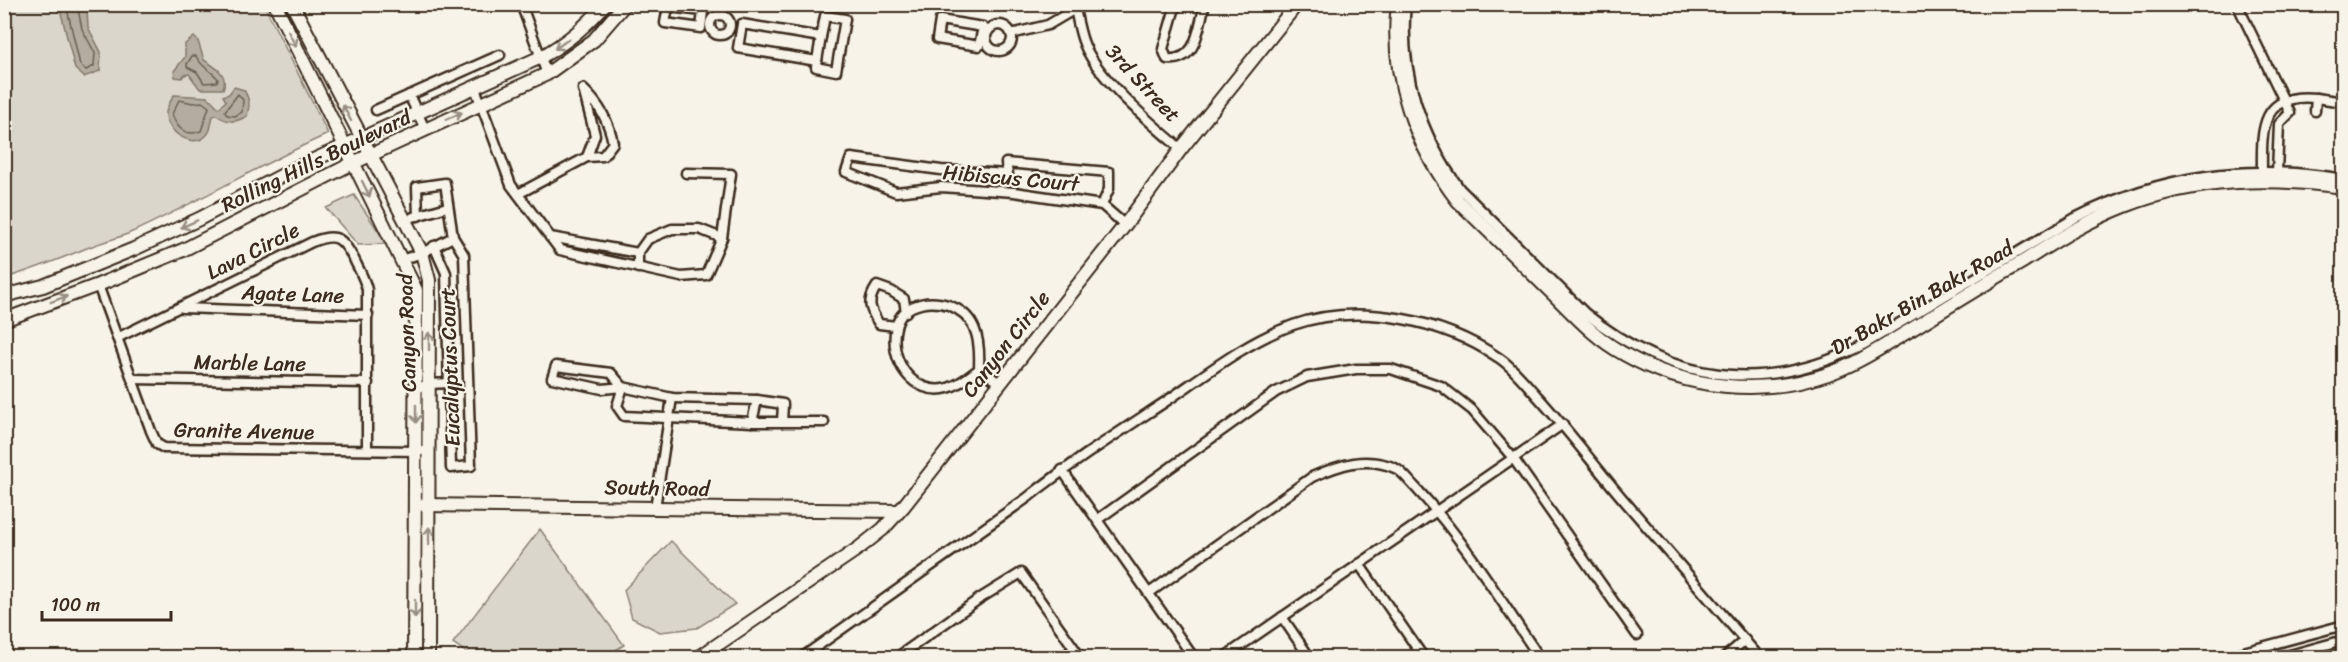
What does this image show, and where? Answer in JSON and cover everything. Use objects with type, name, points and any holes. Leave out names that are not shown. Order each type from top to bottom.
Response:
[{"type":"main road","name":"Canyon Road","points":[[275,4],[416,290],[416,389],[429,504],[428,657]]},
{"type":"main road","name":"Canyon Road","points":[[292,4],[422,253],[429,280],[429,384],[416,507],[414,657]]},
{"type":"main road","name":"Rolling Hills Boulevard","points":[[4,296],[42,286],[143,245],[199,219],[298,167],[541,57],[561,46],[581,30],[605,4]]},
{"type":"main road","name":"Rolling Hills Boulevard","points":[[4,320],[183,250],[369,155],[547,74],[594,40],[625,4]]},
{"type":"main road","name":"Canyon Circle","points":[[698,657],[859,548],[883,529],[1297,4]]},
{"type":"main road","name":"Dr Bakr Bin Bakr Road","points":[[1398,4],[1396,46],[1404,95],[1417,132],[1440,178],[1458,201],[1593,333],[1626,356],[1693,382],[1721,386],[1763,387],[1786,385],[1828,375],[1868,356],[2071,232],[2097,218],[2149,197],[2204,184],[2262,176],[2343,187]]},
{"type":"main road","name":"South Road","points":[[416,507],[429,504],[899,511]]},
{"type":"street","points":[[521,4],[547,74]]},
{"type":"street","points":[[656,4],[704,11],[706,21],[716,34],[723,34],[729,28]]},
{"type":"street","points":[[1176,4],[1163,49],[1167,59],[1180,60],[1190,54],[1205,4]]},
{"type":"street","points":[[1406,4],[1404,18],[1407,69],[1412,93],[1434,147],[1445,169],[1460,189],[1585,313],[1606,330],[1650,355],[1707,372],[1768,375],[1792,371],[1839,357],[1863,345],[2075,218],[2110,200],[2199,176],[2262,176],[2277,172],[2307,173],[2343,179]]},
{"type":"street","points":[[2237,4],[2290,113],[2279,124],[2276,146],[2277,172]]},
{"type":"street","points":[[668,7],[665,23],[701,28],[706,21],[717,16],[724,16],[728,20],[729,28]]},
{"type":"street","points":[[1011,34],[1048,25],[1074,7]]},
{"type":"street","name":"3rd Street","points":[[1074,7],[1083,43],[1103,74],[1181,149]]},
{"type":"street","points":[[825,16],[845,19],[836,71],[816,67],[821,37],[825,16]]},
{"type":"street","points":[[1011,34],[1006,28],[998,26],[990,29],[984,36],[979,46],[937,39],[940,20],[983,27],[984,36],[991,48],[1002,51],[1009,46],[1011,34]]},
{"type":"street","points":[[817,61],[738,48],[742,24],[821,37]]},
{"type":"street","points":[[729,28],[741,32]]},
{"type":"street","points":[[376,110],[500,55]]},
{"type":"street","points":[[475,88],[511,185],[560,250],[681,277],[706,275],[722,238],[731,174],[686,173]]},
{"type":"street","points":[[518,194],[588,157],[603,156],[613,143],[610,126],[595,101],[583,89],[595,135],[588,157]]},
{"type":"street","points":[[409,95],[425,129]]},
{"type":"street","points":[[2262,176],[2263,127],[2272,110],[2285,102],[2298,98],[2343,102]]},
{"type":"street","points":[[2315,111],[2316,98]]},
{"type":"street","name":"Hibiscus Court","points":[[1102,205],[1110,189],[1110,172],[1006,163],[1008,174],[941,170],[851,158],[846,172],[896,192],[941,188],[1014,192],[1102,205],[1125,225]]},
{"type":"street","name":"Eucalyptus Court","points":[[418,216],[417,187],[445,183],[453,237],[464,255],[471,466],[451,468],[446,273],[434,246]]},
{"type":"street","points":[[404,220],[447,207]]},
{"type":"street","points":[[638,267],[638,253],[648,239],[672,229],[699,229],[722,238]]},
{"type":"street","points":[[401,260],[422,253],[453,237]]},
{"type":"street","points":[[550,237],[638,253]]},
{"type":"street","name":"Lava Circle","points":[[117,338],[312,242],[323,238],[334,238],[344,242],[365,279],[368,315],[367,450]]},
{"type":"street","name":"Granite Avenue","points":[[98,285],[157,444],[164,448],[422,451]]},
{"type":"street","points":[[896,326],[879,324],[870,310],[870,295],[877,286],[904,299],[921,303],[934,302],[957,308],[972,322],[980,348],[979,369]]},
{"type":"street","points":[[904,299],[906,312]]},
{"type":"street","points":[[921,303],[906,312],[896,326],[895,346],[900,366],[910,381],[930,389],[948,388],[979,369]]},
{"type":"street","name":"Agate Lane","points":[[180,308],[368,315]]},
{"type":"street","points":[[801,657],[1027,498],[1062,470],[1249,345],[1294,325],[1329,317],[1392,316],[1458,336],[1500,358],[1563,424],[1632,509],[1760,657]]},
{"type":"street","points":[[623,387],[611,373],[556,366],[552,378],[602,389],[623,387],[672,398],[757,400],[783,404],[782,422]]},
{"type":"street","points":[[979,369],[1000,383]]},
{"type":"street","points":[[1097,520],[1276,392],[1307,376],[1356,369],[1391,369],[1441,386],[1472,410],[1514,458],[1637,635]]},
{"type":"street","name":"Marble Lane","points":[[132,379],[368,382]]},
{"type":"street","name":"Eucalyptus Court","points":[[416,389],[429,384],[450,383]]},
{"type":"street","points":[[623,387],[616,406],[624,416],[752,422],[824,422]]},
{"type":"street","points":[[655,508],[672,398]]},
{"type":"street","points":[[752,422],[757,400]]},
{"type":"street","points":[[1223,657],[1563,424]]},
{"type":"street","points":[[1149,593],[1312,477],[1338,466],[1356,462],[1383,464],[1398,469],[1437,511],[1540,657]]},
{"type":"street","points":[[1062,470],[1194,657]]},
{"type":"street","points":[[1359,564],[1424,657]]},
{"type":"street","points":[[896,657],[979,599],[1021,573],[1081,657]]},
{"type":"street","points":[[1282,617],[1310,657]]},
{"type":"street","points":[[2221,657],[2343,625]]},
{"type":"street","points":[[1724,657],[1745,640]]},
{"type":"street","points":[[2279,657],[2343,640]]},
{"type":"street","points":[[1061,657],[1074,649]]},
{"type":"shaded area","points":[[5,5],[264,5],[328,134],[130,233],[5,278]]},
{"type":"shaded area","points":[[354,195],[387,244],[358,245],[326,208]]},
{"type":"shaded area","points":[[540,529],[624,645],[604,657],[474,658],[453,643]]},
{"type":"shaded area","points":[[671,541],[735,604],[697,628],[660,632],[632,618],[624,590]]},
{"type":"water","points":[[59,5],[82,5],[87,10],[88,27],[101,52],[100,71],[84,77],[75,69]]},
{"type":"water","points":[[194,37],[198,41],[204,60],[223,75],[223,89],[200,89],[189,74],[182,78],[175,77],[174,71],[185,57],[185,44]]},
{"type":"water","points":[[234,87],[244,90],[249,106],[247,116],[231,121],[213,116],[210,130],[205,137],[198,140],[183,138],[170,127],[166,112],[174,95],[208,97],[219,108],[226,101],[223,96],[229,94]]}]
